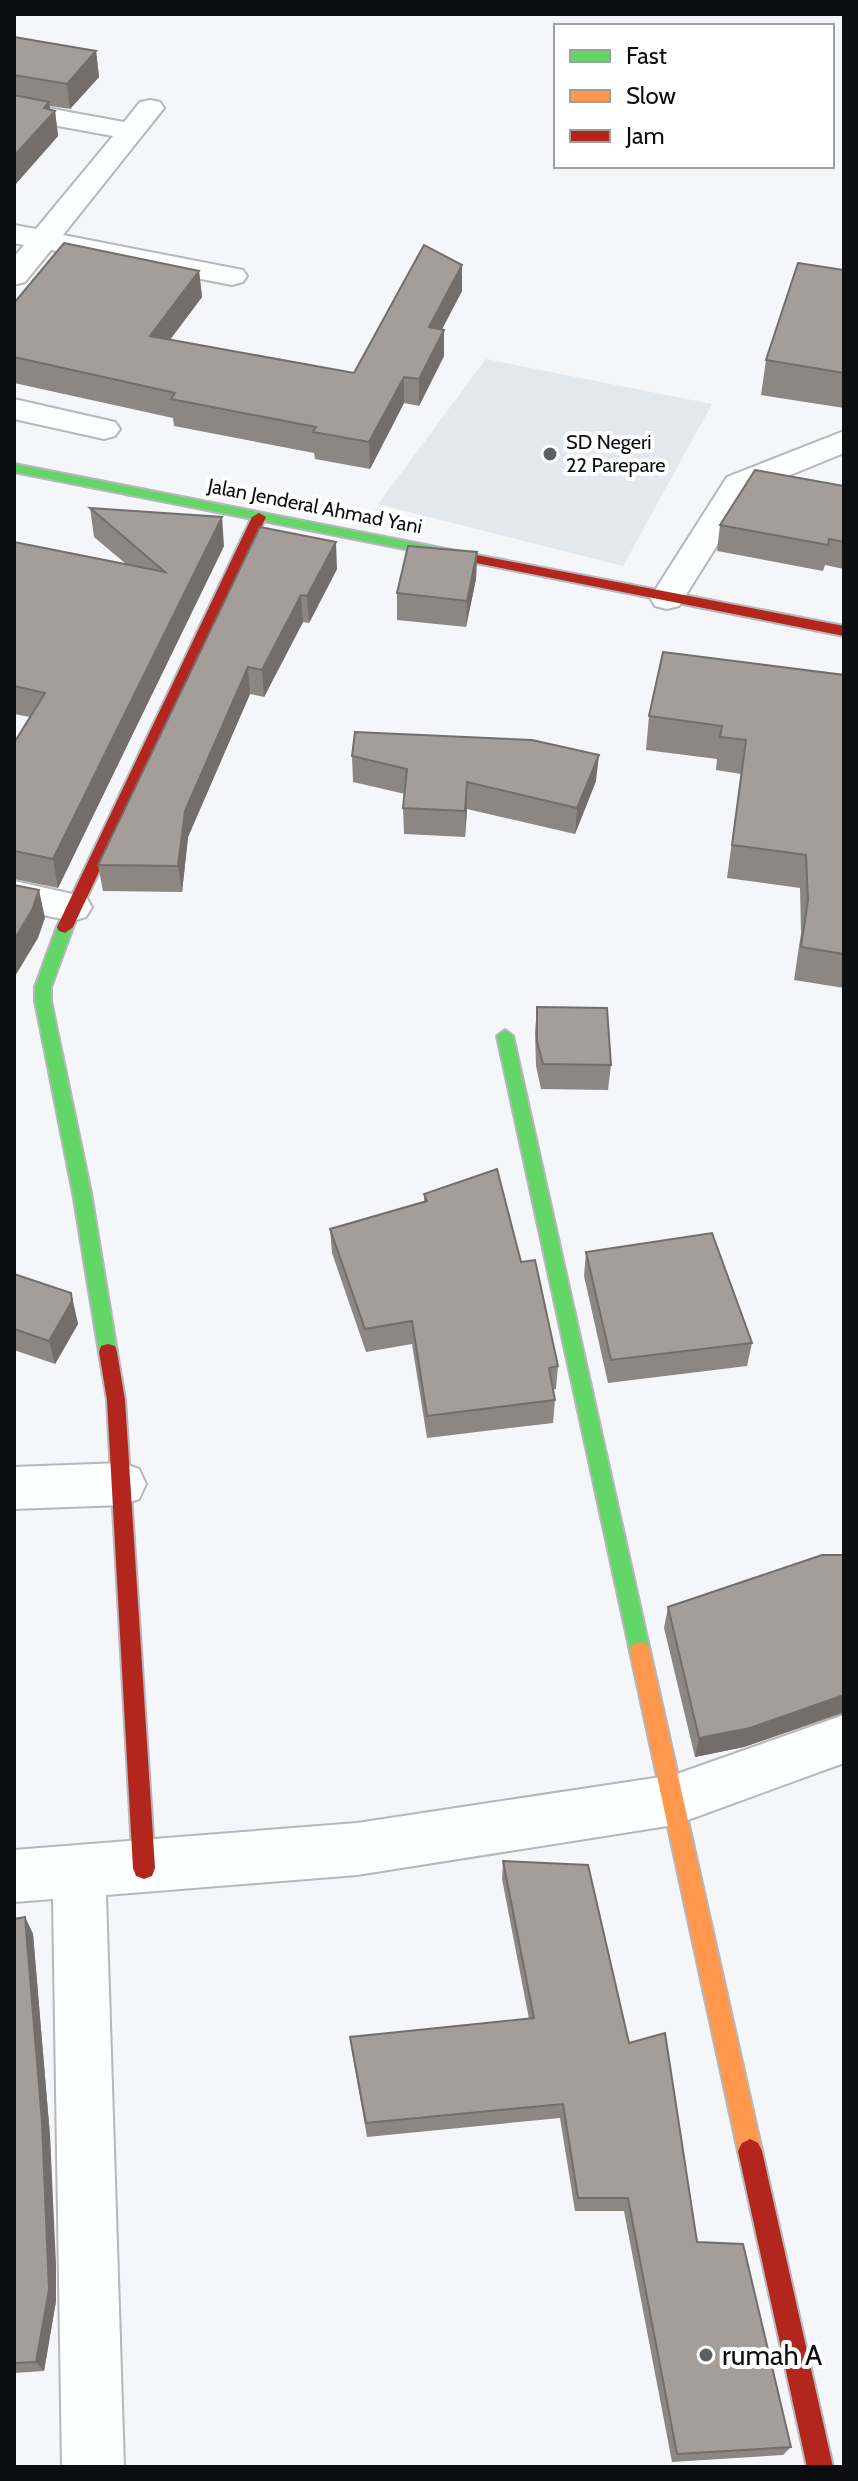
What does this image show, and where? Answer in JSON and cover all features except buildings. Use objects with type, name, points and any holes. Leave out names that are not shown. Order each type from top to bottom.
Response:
[{"type":"main road","name":"Jalan Jenderal Ahmad Yani","points":[[14,468],[844,631]]},
{"type":"main road","points":[[144,1868],[122,1484],[111,1369],[82,1193],[43,1001],[43,987],[72,907],[259,517]]},
{"type":"main road","points":[[505,1036],[821,2462]]},
{"type":"street","points":[[14,276],[150,108]]},
{"type":"street","points":[[14,110],[131,131]]},
{"type":"street","points":[[14,234],[232,276]]},
{"type":"street","points":[[14,409],[104,429]]},
{"type":"street","points":[[667,598],[739,484],[844,441]]},
{"type":"street","points":[[14,895],[72,907]]},
{"type":"street","points":[[14,1488],[122,1484]]},
{"type":"street","points":[[14,1876],[357,1849],[674,1800],[844,1739]]},
{"type":"street","points":[[79,1871],[93,2467]]},
{"type":"shaded area","name":"SD Negeri 22 Parepare","points":[[486,359],[712,404],[623,566],[378,504]]},
{"type":"traffic: fast","points":[[14,468],[451,554]]},
{"type":"traffic: fast","points":[[65,927],[43,987],[43,1001],[82,1193],[108,1352]]},
{"type":"traffic: fast","points":[[505,1036],[640,1651]]},
{"type":"traffic: slow","points":[[640,1651],[750,2151]]},
{"type":"traffic: jam","points":[[65,927],[259,517]]},
{"type":"traffic: jam","points":[[451,554],[844,631]]},
{"type":"traffic: jam","points":[[108,1352],[116,1400],[144,1868]]},
{"type":"traffic: jam","points":[[750,2151],[820,2467]]},
{"type":"place","name":"SD Negeri 22 Parepare","points":[[550,454]]},
{"type":"place","name":"rumah A","points":[[706,2355]]}]
